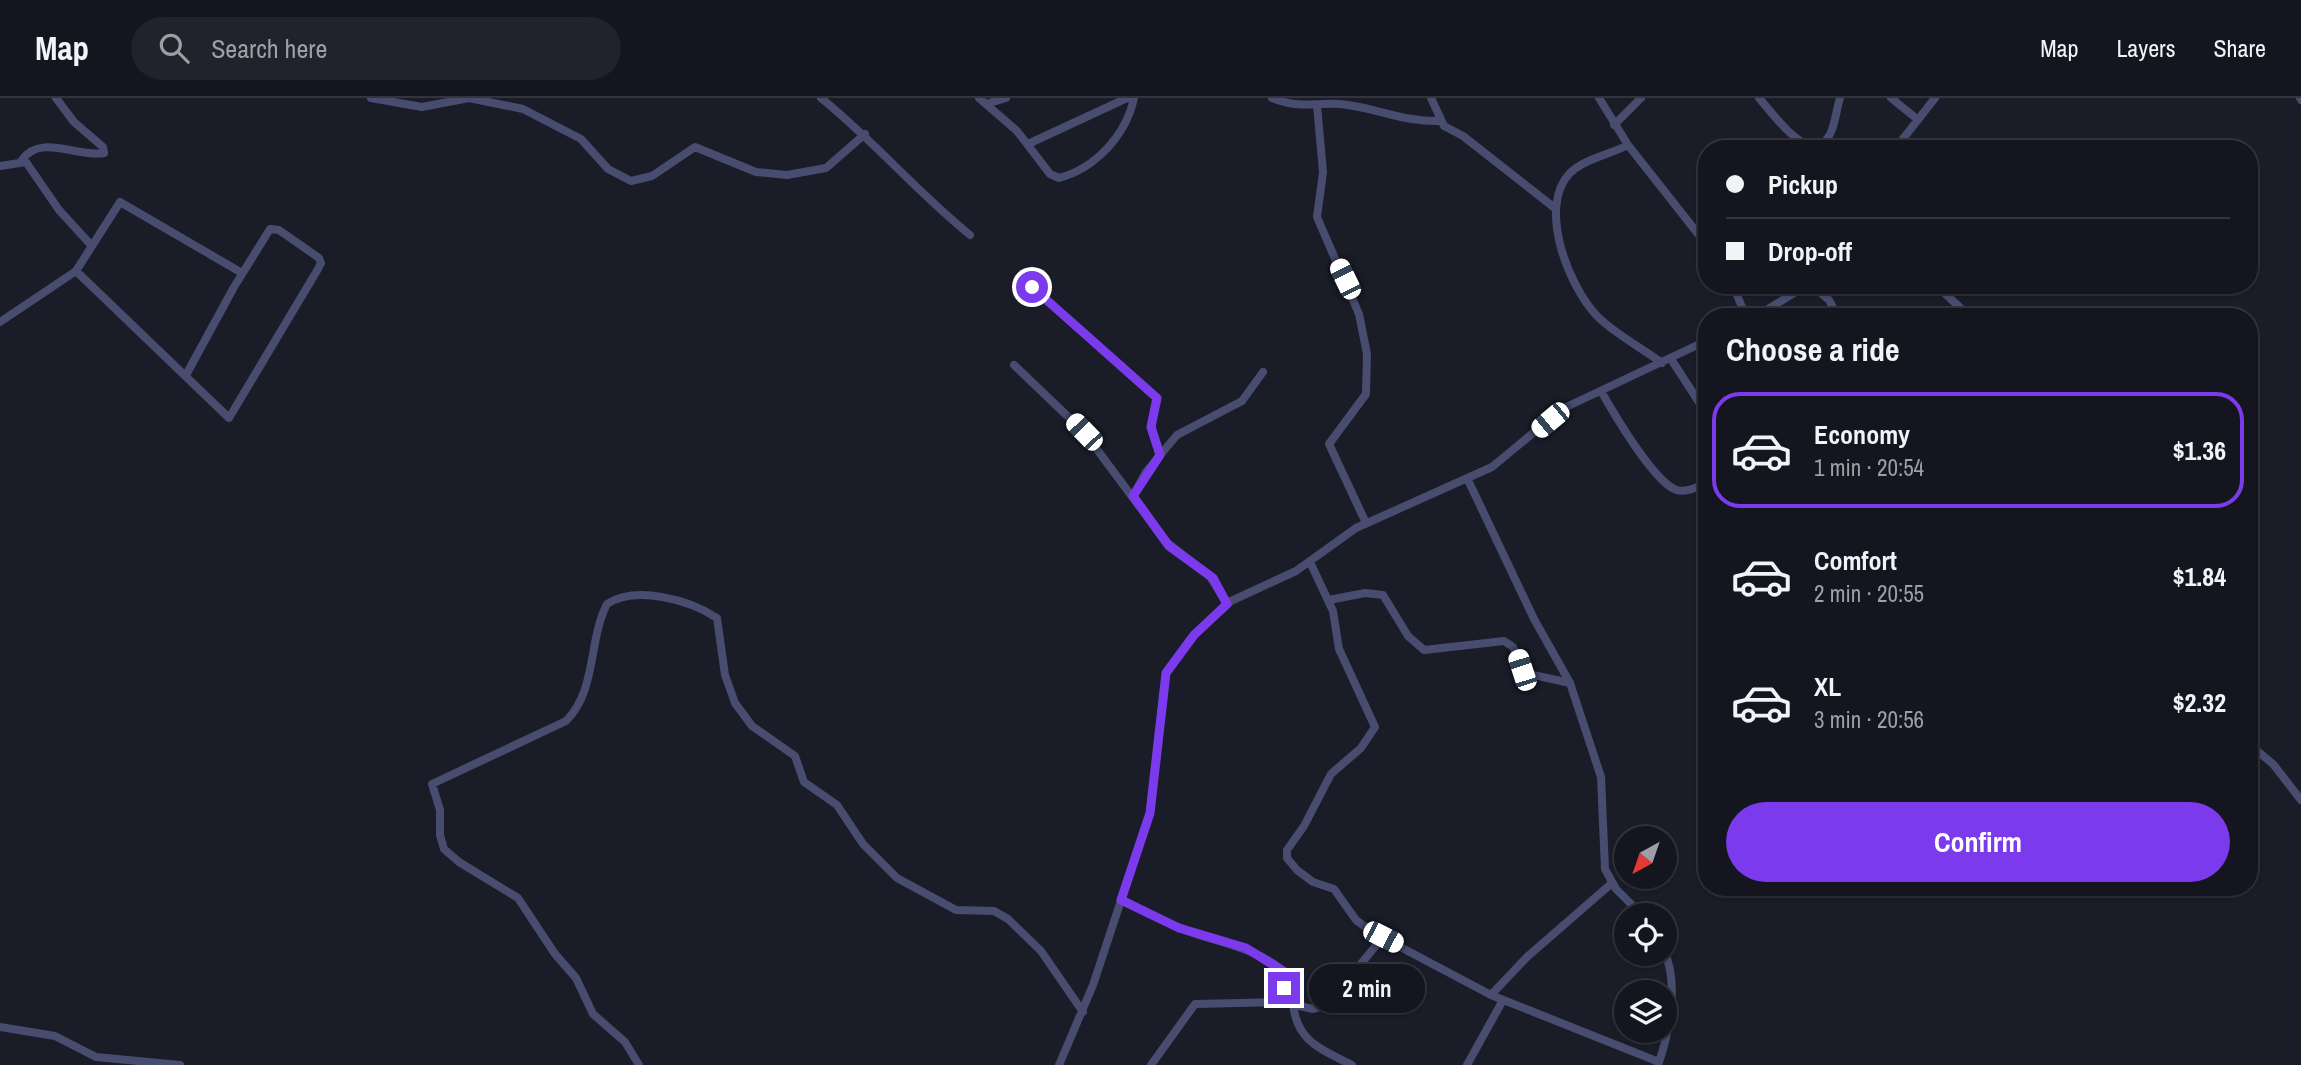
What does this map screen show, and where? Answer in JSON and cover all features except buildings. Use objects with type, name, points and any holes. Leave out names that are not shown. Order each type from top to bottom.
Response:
[{"type":"street","points":[[0,166],[23,160],[31,150],[41,147],[104,153],[102,146],[74,122],[56,98]]},
{"type":"street","points":[[371,98],[422,107],[469,99],[523,109],[580,139],[608,169],[631,181],[652,176],[695,147],[768,175],[820,170],[834,163],[865,134]]},
{"type":"street","points":[[821,98],[865,134],[938,209],[970,234]]},
{"type":"street","points":[[983,101],[1006,98]]},
{"type":"street","points":[[1028,144],[1128,98]]},
{"type":"street","points":[[983,101],[1028,144],[1055,177],[1065,176],[1107,149],[1119,135],[1134,98]]},
{"type":"street","points":[[1272,98],[1298,106],[1354,102],[1402,119],[1441,121]]},
{"type":"street","points":[[1432,98],[1441,121],[1556,209]]},
{"type":"street","points":[[1599,98],[1628,145],[1698,234]]},
{"type":"street","points":[[1614,125],[1641,98]]},
{"type":"street","points":[[1759,98],[1801,140]]},
{"type":"street","points":[[1825,140],[1836,123],[1840,98]]},
{"type":"street","points":[[1891,98],[1917,119]]},
{"type":"street","points":[[1902,140],[1935,98]]},
{"type":"street","points":[[1317,105],[1323,172],[1317,217],[1359,314],[1367,354],[1365,395],[1329,444],[1366,523]]},
{"type":"street","points":[[1628,145],[1573,170],[1557,198],[1556,209],[1567,267],[1586,302],[1608,325],[1667,361],[1698,402]]},
{"type":"street","points":[[23,160],[59,210],[91,245]]},
{"type":"street","points":[[0,323],[76,271],[121,203],[242,273]]},
{"type":"street","points":[[76,271],[222,414],[231,417],[321,261],[272,228],[242,273],[186,376]]},
{"type":"street","points":[[1032,287],[1157,398],[1151,427],[1160,455]]},
{"type":"street","points":[[1770,308],[1794,294]]},
{"type":"street","points":[[1821,294],[1833,308]]},
{"type":"street","points":[[1946,294],[1960,308]]},
{"type":"street","points":[[1059,1065],[1083,1012],[1150,813],[1166,673],[1194,635],[1227,604],[1310,562],[1366,523],[1468,480],[1503,459],[1561,411],[1698,345]]},
{"type":"street","points":[[1014,365],[1084,432],[1169,546],[1213,578],[1227,604]]},
{"type":"street","points":[[1133,496],[1160,455],[1185,429],[1242,401],[1262,373]]},
{"type":"street","points":[[1601,391],[1629,436],[1671,486],[1683,491],[1698,486]]},
{"type":"street","points":[[1468,480],[1534,620],[1570,683],[1601,777],[1605,869],[1612,883],[1631,903]]},
{"type":"street","points":[[1310,562],[1334,614],[1339,649],[1370,709],[1375,727],[1358,751],[1331,774],[1286,856],[1306,877],[1336,891],[1356,920],[1383,937],[1491,995],[1658,1063],[1666,1040],[1672,976],[1669,966]]},
{"type":"street","points":[[1329,600],[1365,593],[1383,595],[1400,625],[1419,648],[1431,650],[1504,641],[1513,647],[1524,673],[1570,683]]},
{"type":"street","points":[[639,1065],[625,1042],[593,1014],[577,979],[555,954],[517,896],[463,865],[444,849],[440,835],[440,810],[432,783],[566,721],[577,707],[585,689],[598,629],[607,604],[641,597],[684,601],[717,618],[725,675],[736,703],[752,726],[791,753],[804,782],[837,805],[863,844],[897,878],[958,911],[994,911],[1008,919],[1041,950],[1083,1012]]},
{"type":"street","points":[[2258,752],[2273,764],[2301,800]]},
{"type":"street","points":[[1491,995],[1527,957],[1612,883]]},
{"type":"street","points":[[1121,900],[1179,928],[1246,948],[1270,961],[1289,976],[1276,1002]]},
{"type":"street","points":[[1151,1065],[1195,1004],[1276,1002],[1313,1009],[1327,1004],[1383,937]]},
{"type":"street","points":[[1467,1065],[1503,1000]]},
{"type":"street","points":[[1293,1004],[1295,1025],[1302,1034],[1352,1065]]},
{"type":"street","points":[[0,1027],[55,1036],[96,1057],[180,1065]]},
{"type":"route","points":[[1032,287],[1157,398],[1151,427],[1160,455],[1146,472],[1133,496],[1169,546],[1213,578],[1227,604],[1194,635],[1169,665],[1166,673],[1162,689],[1150,813],[1121,900],[1179,928],[1258,954],[1288,974],[1289,979],[1284,988]]}]
